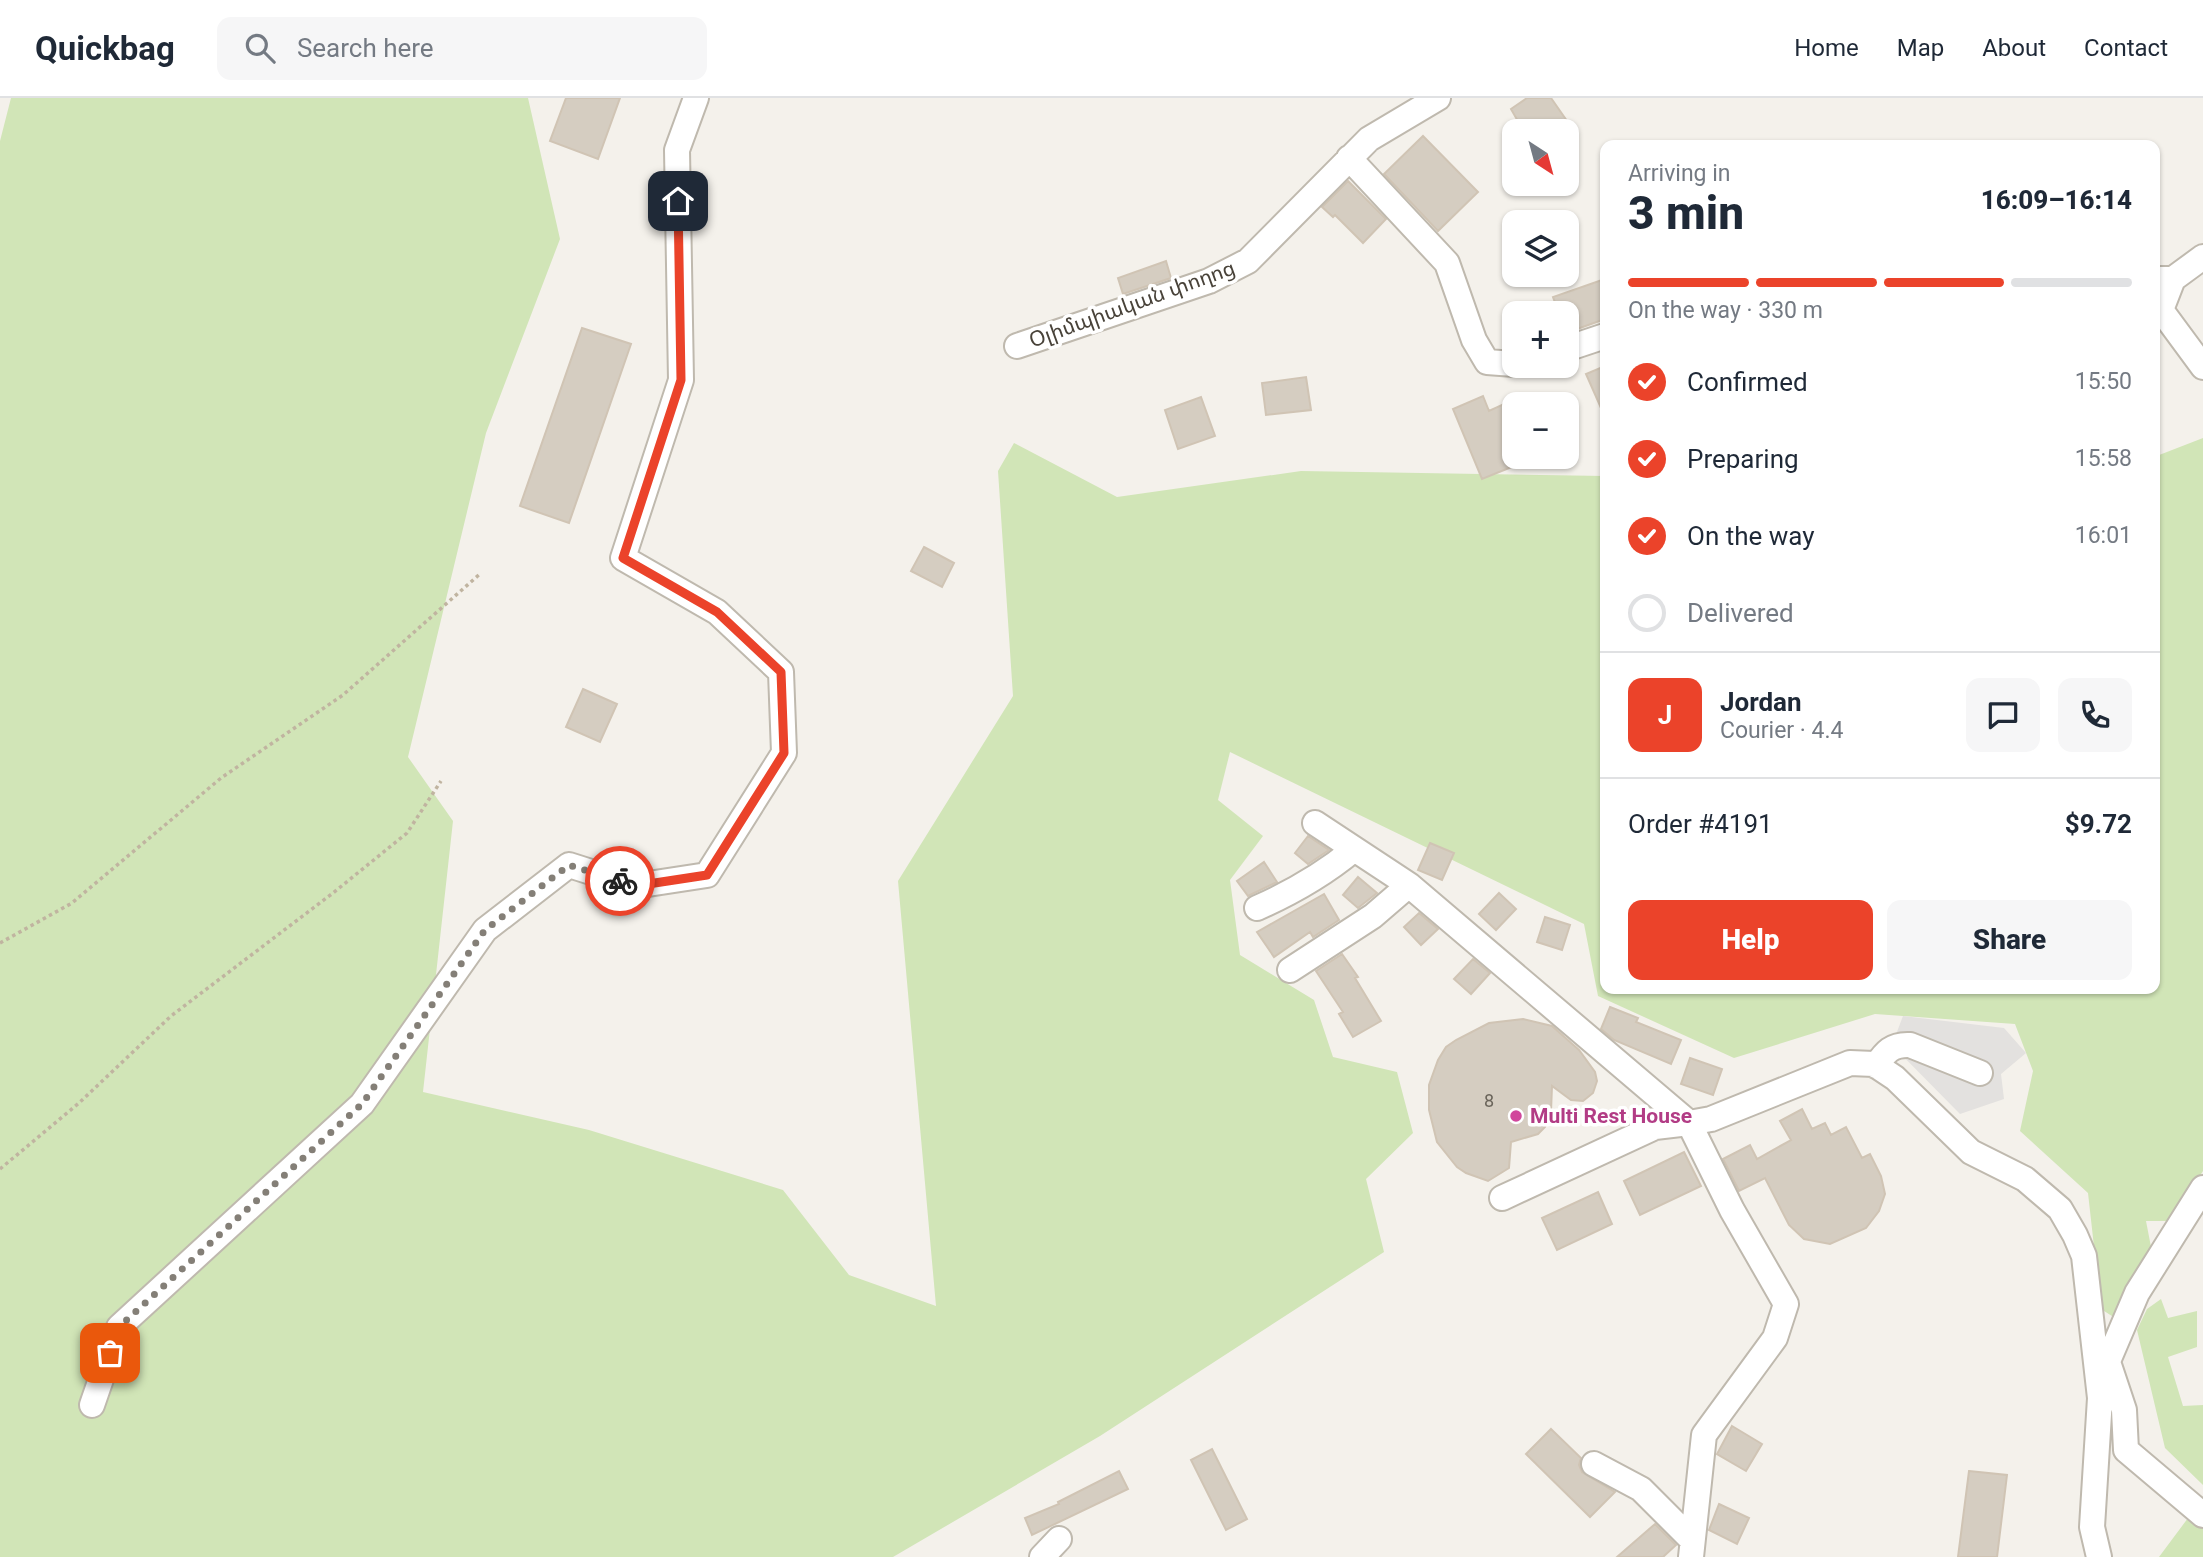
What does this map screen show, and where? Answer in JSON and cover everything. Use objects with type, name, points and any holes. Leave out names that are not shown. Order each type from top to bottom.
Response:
[{"type":"street","points":[[92,1405],[119,1327],[362,1104],[485,930],[569,865],[635,886],[707,875],[784,753],[781,672],[717,612],[623,558],[681,380],[677,150],[696,98]]},
{"type":"street","name":"Օլիմպիական փողոց","points":[[1017,346],[1209,281],[1248,261],[1369,139],[1438,98]]},
{"type":"street","points":[[1349,158],[1447,263],[1474,340],[1487,362],[1502,363]]},
{"type":"street","points":[[2203,257],[2163,279],[2161,310],[2203,367]]},
{"type":"street","points":[[1579,345],[1600,338]]},
{"type":"street","points":[[1315,823],[1409,885],[1689,1123],[1732,1210],[1786,1304],[1775,1338],[1704,1435],[1692,1548]]},
{"type":"street","points":[[1257,908],[1296,891],[1329,870],[1353,850]]},
{"type":"street","points":[[1290,970],[1373,916],[1409,885]]},
{"type":"street","points":[[1876,1066],[1885,1052],[1898,1045],[1910,1045],[1980,1073]]},
{"type":"street","points":[[1502,1198],[1655,1127],[1711,1119],[1850,1063],[1876,1066],[1895,1078],[1971,1152],[2025,1179],[2060,1209],[2084,1256],[2100,1398]]},
{"type":"street","points":[[2099,1557],[2092,1527],[2100,1398],[2108,1361],[2137,1293],[2203,1188]]},
{"type":"street","points":[[2108,1361],[2124,1410],[2126,1450],[2203,1515]]},
{"type":"street","points":[[1594,1464],[1642,1489],[1692,1548]]},
{"type":"street","points":[[1042,1557],[1059,1539]]},
{"type":"path","points":[[0,943],[72,903],[220,778],[343,695],[481,573]]},
{"type":"path","points":[[0,1169],[7,1166],[79,1103],[171,1016],[407,833],[441,781]]},
{"type":"green space","points":[[11,98],[528,98],[560,239],[486,433],[408,757],[453,821],[423,1092],[589,1130],[783,1190],[849,1275],[936,1306],[898,881],[1013,696],[998,471],[1014,443],[1117,497],[1301,471],[1600,476],[1600,994],[2160,994],[2160,455],[2203,438],[2203,1171],[2171,1221],[2146,1221],[2152,1252],[2115,1318],[2101,1309],[2088,1193],[2020,1131],[2033,1071],[2015,1024],[1875,1014],[1734,1058],[1598,996],[1584,924],[1230,752],[1218,800],[1263,836],[1230,880],[1240,955],[1314,1000],[1333,1057],[1397,1072],[1413,1133],[1366,1179],[1384,1252],[1100,1436],[893,1557],[0,1557],[0,141]]},
{"type":"green space","points":[[2161,1299],[2168,1318],[2197,1311],[2197,1347],[2168,1357],[2183,1406],[2203,1405],[2203,1485],[2165,1448],[2137,1330],[2147,1309]]},
{"type":"green space","points":[[2191,1514],[2203,1525],[2203,1557],[2159,1557]]},
{"type":"shaded area","points":[[1903,1016],[2004,1028],[2026,1053],[2001,1074],[2004,1099],[1960,1114],[1892,1045]]},
{"type":"building","points":[[566,98],[620,98],[598,159],[550,141]]},
{"type":"building","points":[[1527,98],[1551,98],[1566,119],[1517,119],[1511,109]]},
{"type":"building","points":[[1423,136],[1478,192],[1438,231],[1384,174]]},
{"type":"building","points":[[1348,181],[1386,219],[1363,243],[1335,215],[1333,217],[1322,207]]},
{"type":"building","points":[[1166,261],[1171,278],[1123,294],[1118,278]]},
{"type":"building","points":[[1600,281],[1600,321],[1579,328],[1579,301],[1554,301],[1553,297]]},
{"type":"building","points":[[582,328],[631,344],[569,523],[520,506]]},
{"type":"building","points":[[1600,368],[1600,406],[1586,374]]},
{"type":"building","points":[[1306,377],[1311,410],[1266,415],[1262,383]]},
{"type":"building","points":[[1483,396],[1489,411],[1502,405],[1502,469],[1507,469],[1482,479],[1453,409]]},
{"type":"building","points":[[1201,397],[1215,436],[1178,449],[1165,410]]},
{"type":"building","points":[[924,547],[954,563],[942,587],[911,571]]},
{"type":"building","points":[[583,689],[617,704],[600,742],[566,727]]},
{"type":"building","points":[[1308,836],[1329,850],[1308,864],[1295,853]]},
{"type":"building","points":[[1430,843],[1454,853],[1442,880],[1418,870]]},
{"type":"building","points":[[1264,862],[1277,882],[1248,896],[1237,881]]},
{"type":"building","points":[[1358,877],[1377,893],[1358,908],[1343,895]]},
{"type":"building","points":[[1499,893],[1516,909],[1496,930],[1479,914]]},
{"type":"building","points":[[1324,894],[1339,920],[1313,937],[1310,932],[1274,957],[1257,932]]},
{"type":"building","points":[[1419,913],[1438,929],[1421,945],[1404,927]]},
{"type":"building","points":[[1545,917],[1570,925],[1562,950],[1537,942]]},
{"type":"building","points":[[1342,954],[1358,977],[1355,978],[1381,1021],[1353,1037],[1339,1014],[1343,1012],[1316,971]]},
{"type":"building","points":[[1473,959],[1490,973],[1471,994],[1454,979]]},
{"type":"building","points":[[1610,1007],[1638,1018],[1636,1022],[1681,1040],[1671,1064],[1614,1040],[1601,1029]]},
{"type":"building","points":[[1523,1019],[1552,1026],[1579,1050],[1595,1072],[1597,1081],[1593,1093],[1583,1101],[1571,1100],[1552,1086],[1551,1112],[1545,1127],[1538,1134],[1511,1142],[1509,1168],[1488,1181],[1457,1167],[1437,1142],[1429,1110],[1429,1085],[1446,1047],[1489,1023]]},
{"type":"building","points":[[1690,1058],[1722,1069],[1713,1095],[1681,1084]]},
{"type":"building","points":[[1802,1109],[1812,1129],[1825,1123],[1831,1135],[1846,1127],[1862,1158],[1870,1154],[1881,1176],[1885,1194],[1879,1211],[1866,1228],[1830,1244],[1804,1239],[1789,1225],[1765,1178],[1739,1191],[1723,1159],[1750,1145],[1757,1159],[1791,1140],[1780,1121]]},
{"type":"building","points":[[1684,1152],[1701,1186],[1640,1215],[1624,1181]]},
{"type":"building","points":[[1598,1192],[1612,1224],[1557,1250],[1542,1218]]},
{"type":"building","points":[[1732,1426],[1762,1444],[1746,1471],[1717,1454]]},
{"type":"building","points":[[1551,1429],[1581,1458],[1579,1465],[1582,1472],[1615,1492],[1590,1517],[1526,1454]]},
{"type":"building","points":[[1212,1449],[1247,1519],[1226,1530],[1191,1460]]},
{"type":"building","points":[[1119,1471],[1128,1489],[1032,1535],[1025,1518],[1059,1504],[1058,1502]]},
{"type":"building","points":[[1969,1471],[2007,1475],[1997,1557],[1958,1557]]},
{"type":"building","points":[[1719,1504],[1749,1518],[1737,1544],[1709,1530]]},
{"type":"building","points":[[1655,1524],[1676,1545],[1663,1557],[1617,1557]]},
{"type":"way so far","points":[[110,1353],[119,1327],[362,1104],[485,930],[569,865],[620,881]]},
{"type":"place","name":"Multi Rest House","points":[[1516,1116]]},
{"type":"route","points":[[620,881],[635,886],[707,875],[784,753],[781,672],[717,612],[623,558],[681,380],[678,201]]}]
